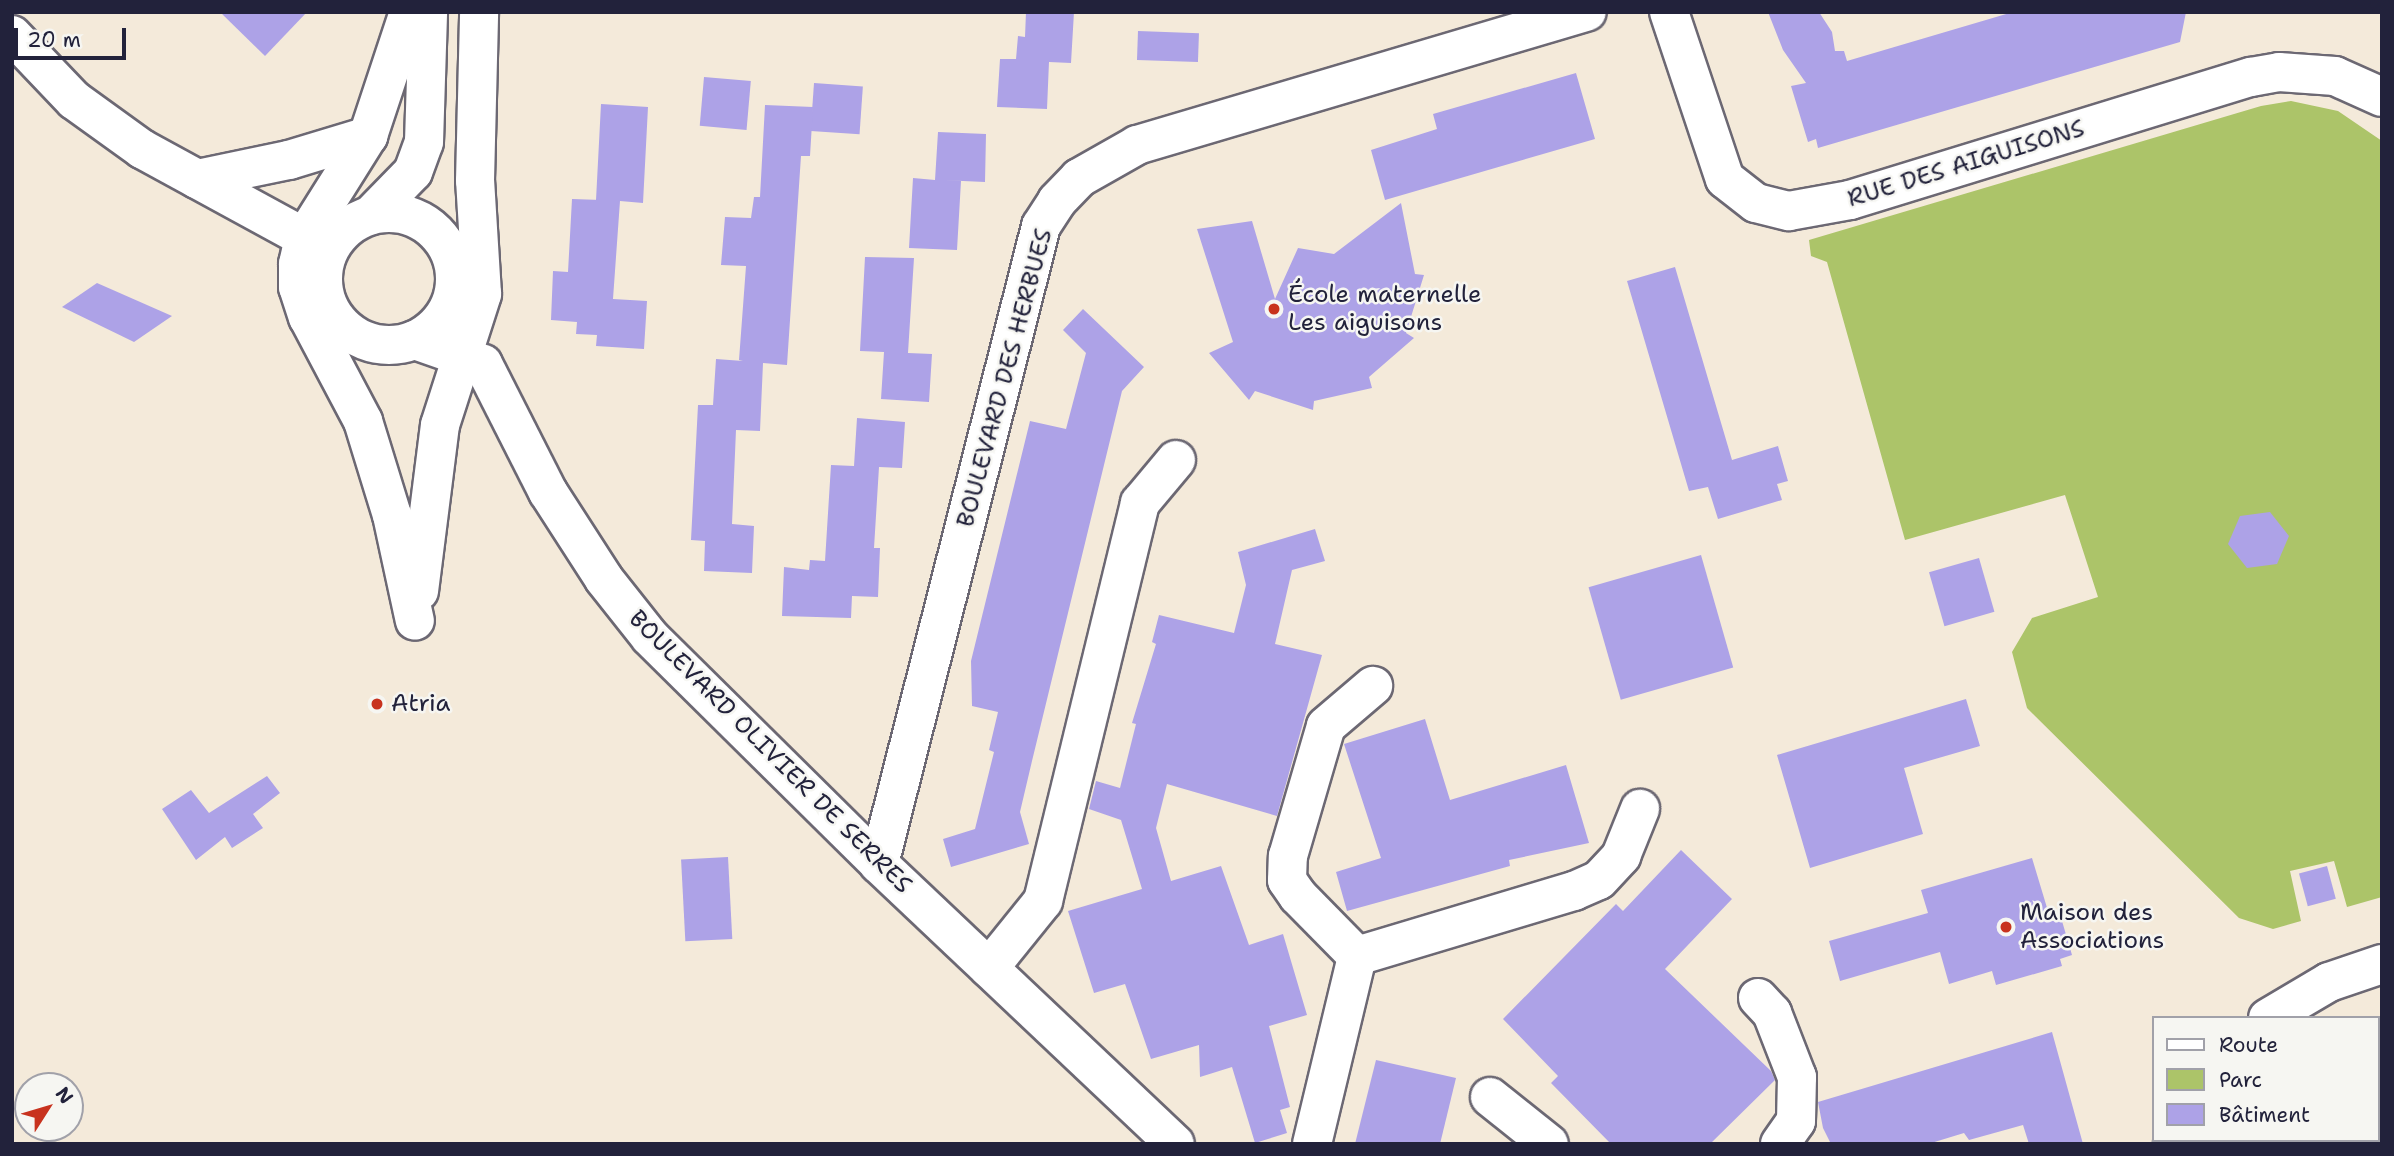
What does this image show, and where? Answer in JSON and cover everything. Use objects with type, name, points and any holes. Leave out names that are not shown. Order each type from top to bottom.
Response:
[{"type":"street","points":[[409,12],[368,136],[298,287],[308,317],[363,421],[392,515],[415,621],[440,425],[471,349],[482,293],[484,273],[475,181],[480,12]]},
{"type":"street","points":[[316,245],[371,215],[413,172],[424,142],[428,12]]},
{"type":"street","points":[[415,340],[443,318],[454,273],[459,12]]},
{"type":"street","name":"BOULEVARD DES HERBUES","points":[[879,864],[1041,226],[1057,201],[1088,171],[1137,145],[1587,12]]},
{"type":"street","name":"RUE DES AIGUISONS","points":[[1669,12],[1725,179],[1756,203],[1789,211],[1850,200],[2251,77],[2279,72],[2335,76],[2382,96]]},
{"type":"street","points":[[12,35],[74,100],[142,149],[316,245],[325,296],[334,316],[349,333],[370,342],[393,345],[415,340],[471,349]]},
{"type":"street","points":[[197,179],[289,160],[368,136]]},
{"type":"street","points":[[371,215],[413,217],[444,244],[454,273]]},
{"type":"street","name":"BOULEVARD OLIVIER DE SERRES","points":[[454,273],[471,349],[548,492],[604,579],[642,628],[879,864],[1175,1144]]},
{"type":"street","points":[[989,968],[1043,901],[1140,503],[1176,460]]},
{"type":"street","points":[[1357,956],[1297,896],[1287,880],[1288,856],[1326,726],[1373,686]]},
{"type":"street","points":[[1357,956],[1574,891],[1598,880],[1621,856],[1640,809]]},
{"type":"street","points":[[1312,1144],[1357,956]]},
{"type":"street","points":[[2271,1016],[2329,982],[2382,964]]},
{"type":"street","points":[[1758,998],[1772,1013],[1797,1077],[1796,1121],[1780,1144]]},
{"type":"street","points":[[1490,1097],[1549,1144]]},
{"type":"green space","points":[[2291,101],[2338,111],[2382,141],[2382,897],[2347,907],[2334,861],[2290,871],[2301,921],[2273,929],[2239,918],[2027,708],[2012,652],[2032,618],[2098,597],[2065,495],[1905,540],[1827,262],[1811,256],[1809,240],[2261,106]]},
{"type":"building","points":[[220,12],[307,12],[265,56]]},
{"type":"building","points":[[1026,12],[1074,12],[1071,63],[1049,62],[1047,109],[997,107],[1000,59],[1016,59],[1018,36],[1025,37]]},
{"type":"building","points":[[1768,12],[1819,12],[1832,32],[1835,51],[1844,51],[1847,61],[2013,12],[2186,12],[2180,42],[1818,148],[1816,139],[1808,142],[1791,86],[1806,83],[1783,50]]},
{"type":"building","points":[[1138,31],[1199,33],[1198,62],[1137,60]]},
{"type":"building","points":[[1576,73],[1595,139],[1385,200],[1371,150],[1437,129],[1433,114]]},
{"type":"building","points":[[704,77],[751,81],[747,130],[700,126]]},
{"type":"building","points":[[814,83],[863,86],[860,134],[811,131]]},
{"type":"building","points":[[601,104],[648,107],[643,203],[620,201],[613,299],[647,301],[644,349],[596,346],[597,335],[576,334],[577,322],[551,320],[553,271],[568,272],[572,199],[596,200]]},
{"type":"building","points":[[765,105],[813,107],[810,156],[801,156],[787,365],[763,363],[760,431],[736,430],[732,524],[754,526],[752,573],[704,571],[705,541],[691,540],[698,405],[713,405],[716,359],[743,361],[739,360],[746,266],[721,265],[725,217],[751,218],[754,197],[760,197]]},
{"type":"building","points":[[938,132],[986,134],[985,182],[941,180],[961,181],[957,250],[909,248],[913,178],[935,180]]},
{"type":"building","points":[[1401,203],[1415,274],[1424,275],[1406,333],[1414,338],[1369,377],[1372,388],[1314,401],[1313,410],[1255,391],[1249,400],[1209,353],[1233,342],[1197,229],[1252,221],[1275,299],[1298,248],[1334,254]]},
{"type":"building","points":[[865,257],[914,258],[908,353],[932,354],[929,402],[881,399],[884,352],[860,351]]},
{"type":"building","points":[[1675,267],[1732,460],[1778,446],[1788,481],[1777,484],[1782,500],[1718,519],[1708,487],[1689,491],[1627,281]]},
{"type":"building","points":[[97,283],[172,316],[134,342],[62,307]]},
{"type":"building","points":[[1083,309],[1144,367],[1122,391],[1032,761],[1020,812],[1029,844],[951,867],[943,839],[975,829],[994,752],[989,750],[998,712],[972,706],[971,661],[1030,421],[1066,429],[1086,353],[1063,330]]},
{"type":"building","points":[[857,418],[905,422],[902,468],[879,467],[874,548],[880,548],[878,597],[852,596],[851,618],[782,616],[784,567],[809,570],[810,560],[825,561],[831,465],[854,466]]},
{"type":"building","points":[[2270,512],[2289,536],[2277,564],[2247,568],[2228,544],[2240,516]]},
{"type":"building","points":[[1315,529],[1325,561],[1292,570],[1275,644],[1322,655],[1277,816],[1167,784],[1156,828],[1171,881],[1221,866],[1249,945],[1283,934],[1307,1015],[1269,1026],[1290,1107],[1280,1110],[1287,1133],[1255,1143],[1232,1067],[1200,1077],[1199,1045],[1151,1059],[1125,984],[1094,993],[1068,911],[1142,889],[1121,820],[1089,809],[1096,781],[1120,788],[1136,724],[1132,723],[1156,644],[1152,642],[1159,615],[1234,633],[1246,585],[1238,552]]},
{"type":"building","points":[[1701,555],[1733,667],[1621,700],[1589,587]]},
{"type":"building","points":[[1979,558],[1994,612],[1944,626],[1929,572]]},
{"type":"building","points":[[1966,699],[1980,746],[1904,768],[1923,834],[1810,868],[1777,755]]},
{"type":"building","points":[[1425,719],[1450,800],[1566,765],[1589,843],[1509,860],[1510,866],[1347,911],[1336,872],[1381,858],[1344,744]]},
{"type":"building","points":[[267,776],[280,793],[253,814],[263,828],[232,848],[225,837],[196,860],[162,809],[191,790],[209,813]]},
{"type":"building","points":[[1681,850],[1732,899],[1665,969],[1771,1071],[1775,1080],[1710,1144],[1611,1144],[1551,1083],[1558,1076],[1503,1019],[1616,904],[1623,911]]},
{"type":"building","points":[[728,857],[732,939],[685,941],[681,859]]},
{"type":"building","name":"Maison des Associations","points":[[2032,858],[2051,921],[2062,921],[2072,955],[2060,959],[2062,966],[1996,985],[1992,971],[1949,984],[1940,952],[1840,981],[1829,941],[1928,913],[1921,890]]},
{"type":"building","points":[[2327,866],[2336,899],[2308,906],[2299,874]]},
{"type":"building","points":[[2052,1032],[2083,1144],[2029,1144],[2023,1125],[1969,1140],[1964,1133],[1928,1144],[1831,1144],[1823,1128],[1818,1102]]},
{"type":"building","points":[[1376,1060],[1456,1078],[1440,1144],[1355,1144]]},
{"type":"place","name":"École maternelle Les aiguisons","points":[[1274,309]]},
{"type":"place","name":"Atria","points":[[377,704]]},
{"type":"place","name":"Maison des Associations","points":[[2006,927]]}]
